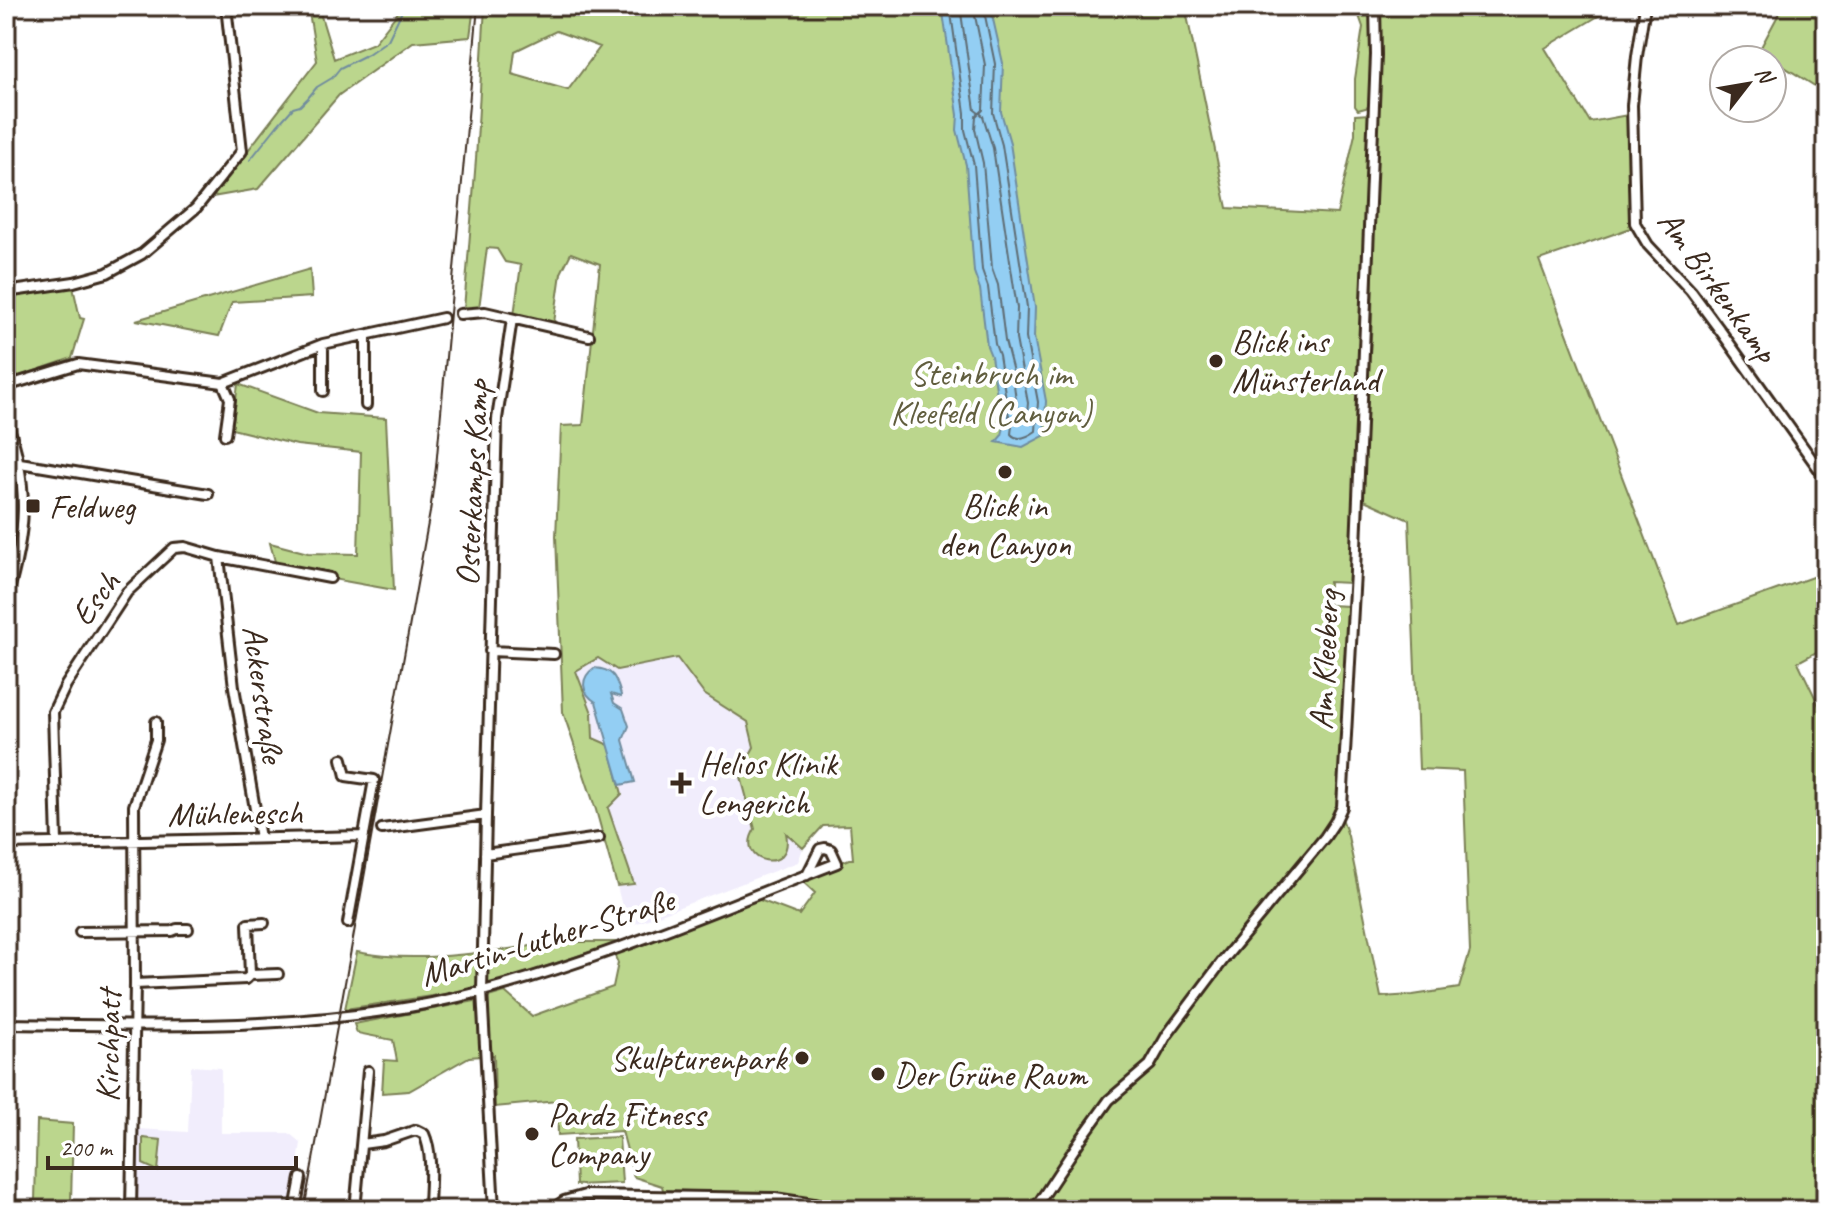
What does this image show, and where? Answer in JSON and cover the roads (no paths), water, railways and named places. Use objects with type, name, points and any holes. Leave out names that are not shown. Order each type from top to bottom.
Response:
[{"type":"street","points":[[6,292],[74,282],[107,273],[142,254],[196,208],[242,151],[226,6]]},
{"type":"street","name":"Am Kleeberg","points":[[1034,1210],[1109,1100],[1150,1065],[1167,1035],[1224,959],[1325,837],[1342,807],[1355,572],[1376,55],[1375,6]]},
{"type":"street","name":"Am Birkenkamp","points":[[1645,6],[1632,105],[1635,223],[1648,245],[1691,291],[1826,479]]},
{"type":"street","points":[[460,314],[485,312],[589,336]]},
{"type":"street","points":[[6,386],[78,364],[223,383],[323,344],[443,318]]},
{"type":"street","name":"Osterkamps Kamp","points":[[494,1210],[482,991],[497,419],[512,319]]},
{"type":"street","points":[[366,335],[366,405]]},
{"type":"street","points":[[323,344],[323,391]]},
{"type":"street","points":[[223,383],[230,399],[225,435]]},
{"type":"street","points":[[6,419],[20,463],[24,519],[6,601]]},
{"type":"street","points":[[6,464],[20,463],[208,494]]},
{"type":"street","name":"Esch","points":[[57,842],[53,712],[66,685],[127,592],[174,548],[185,547],[219,557],[330,578]]},
{"type":"street","name":"Ackerstraße","points":[[219,557],[234,687],[260,838]]},
{"type":"street","points":[[490,651],[554,654]]},
{"type":"street","name":"Kirchpatt","points":[[131,1210],[134,806],[156,740],[156,722]]},
{"type":"street","name":"Mühlenesch","points":[[6,844],[363,836],[374,780],[346,776],[342,759]]},
{"type":"street","points":[[382,829],[486,815]]},
{"type":"street","points":[[348,923],[363,836]]},
{"type":"street","points":[[485,854],[599,838]]},
{"type":"street","name":"Martin-Luther-Straße","points":[[6,1024],[246,1024],[384,1011],[482,991],[634,943],[807,875]]},
{"type":"street","points":[[250,975],[248,924],[264,923]]},
{"type":"street","points":[[80,932],[188,929]]},
{"type":"street","points":[[135,984],[246,979],[250,975],[278,974]]},
{"type":"street","points":[[355,1210],[368,1071]]},
{"type":"street","points":[[362,1144],[384,1141],[416,1130],[424,1134],[428,1144],[429,1210]]},
{"type":"street","points":[[295,1210],[301,1178]]},
{"type":"street","points":[[551,1210],[564,1201],[585,1195],[775,1198],[836,1210]]},
{"type":"water","points":[[942,6],[990,6],[1003,63],[1001,112],[1010,143],[1035,307],[1034,337],[1046,401],[1044,436],[1023,447],[996,442],[1004,427],[987,346],[980,289],[974,272],[966,165],[957,130],[958,115]]},
{"type":"water","points":[[594,668],[610,672],[617,684],[621,697],[611,694],[614,703],[623,709],[629,726],[623,740],[635,782],[620,785],[596,702],[585,690],[586,676]]},
{"type":"waterway","points":[[250,160],[293,108],[300,106],[317,87],[332,78],[340,68],[388,40],[406,6]]},
{"type":"railway","points":[[304,1210],[430,512],[478,6]]},
{"type":"place","name":"Blick ins Münsterland","points":[[1216,361]]},
{"type":"place","name":"Blick in den Canyon","points":[[1005,472]]},
{"type":"place","name":"Feldweg","points":[[33,506]]},
{"type":"place","name":"Helios Klinik Lengerich","points":[[681,783]]},
{"type":"place","name":"Skulpturenpark","points":[[802,1058]]},
{"type":"place","name":"Der Grüne Raum","points":[[878,1074]]},
{"type":"place","name":"Pardz Fitness Company","points":[[532,1134]]},
{"type":"park label","name":"Steinbruch im Kleefeld (Canyon)","points":[[991,392]]}]
